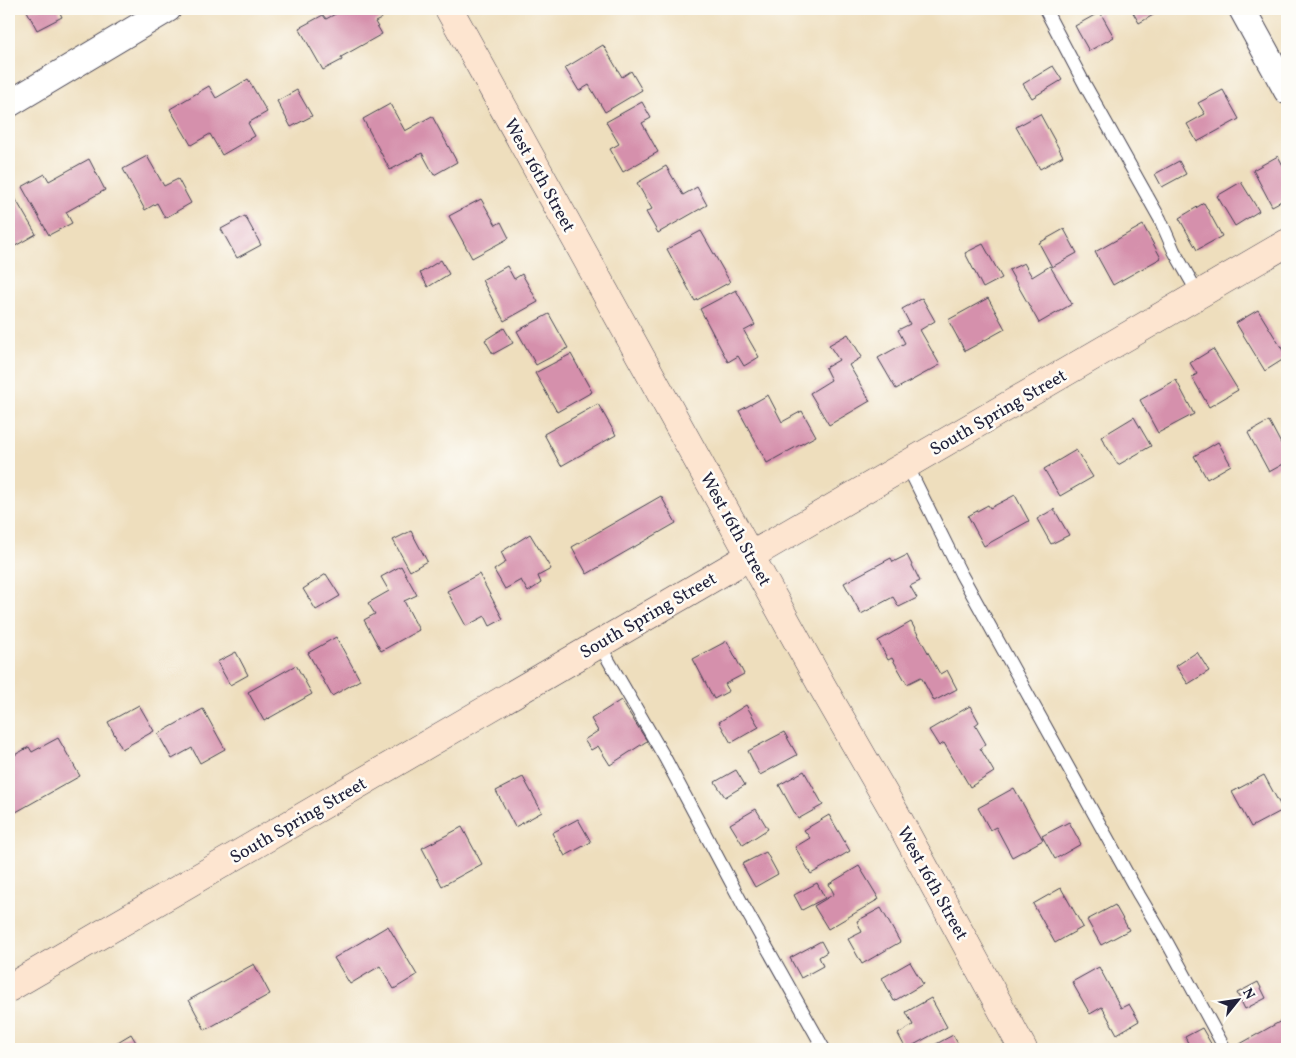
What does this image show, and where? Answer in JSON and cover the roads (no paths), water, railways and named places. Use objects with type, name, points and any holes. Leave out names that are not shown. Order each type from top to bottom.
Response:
[{"type":"street","points":[[9,104],[168,9]]},
{"type":"street","name":"West 16th Street","points":[[449,9],[817,677],[895,813],[1023,1049]]},
{"type":"street","points":[[1242,9],[1287,90]]},
{"type":"street","name":"South Spring Street","points":[[9,988],[1287,243]]},
{"type":"lane","points":[[1046,9],[1199,295]]},
{"type":"lane","points":[[907,465],[961,574],[1225,1049]]},
{"type":"lane","points":[[599,644],[665,758],[743,905],[824,1049]]}]
